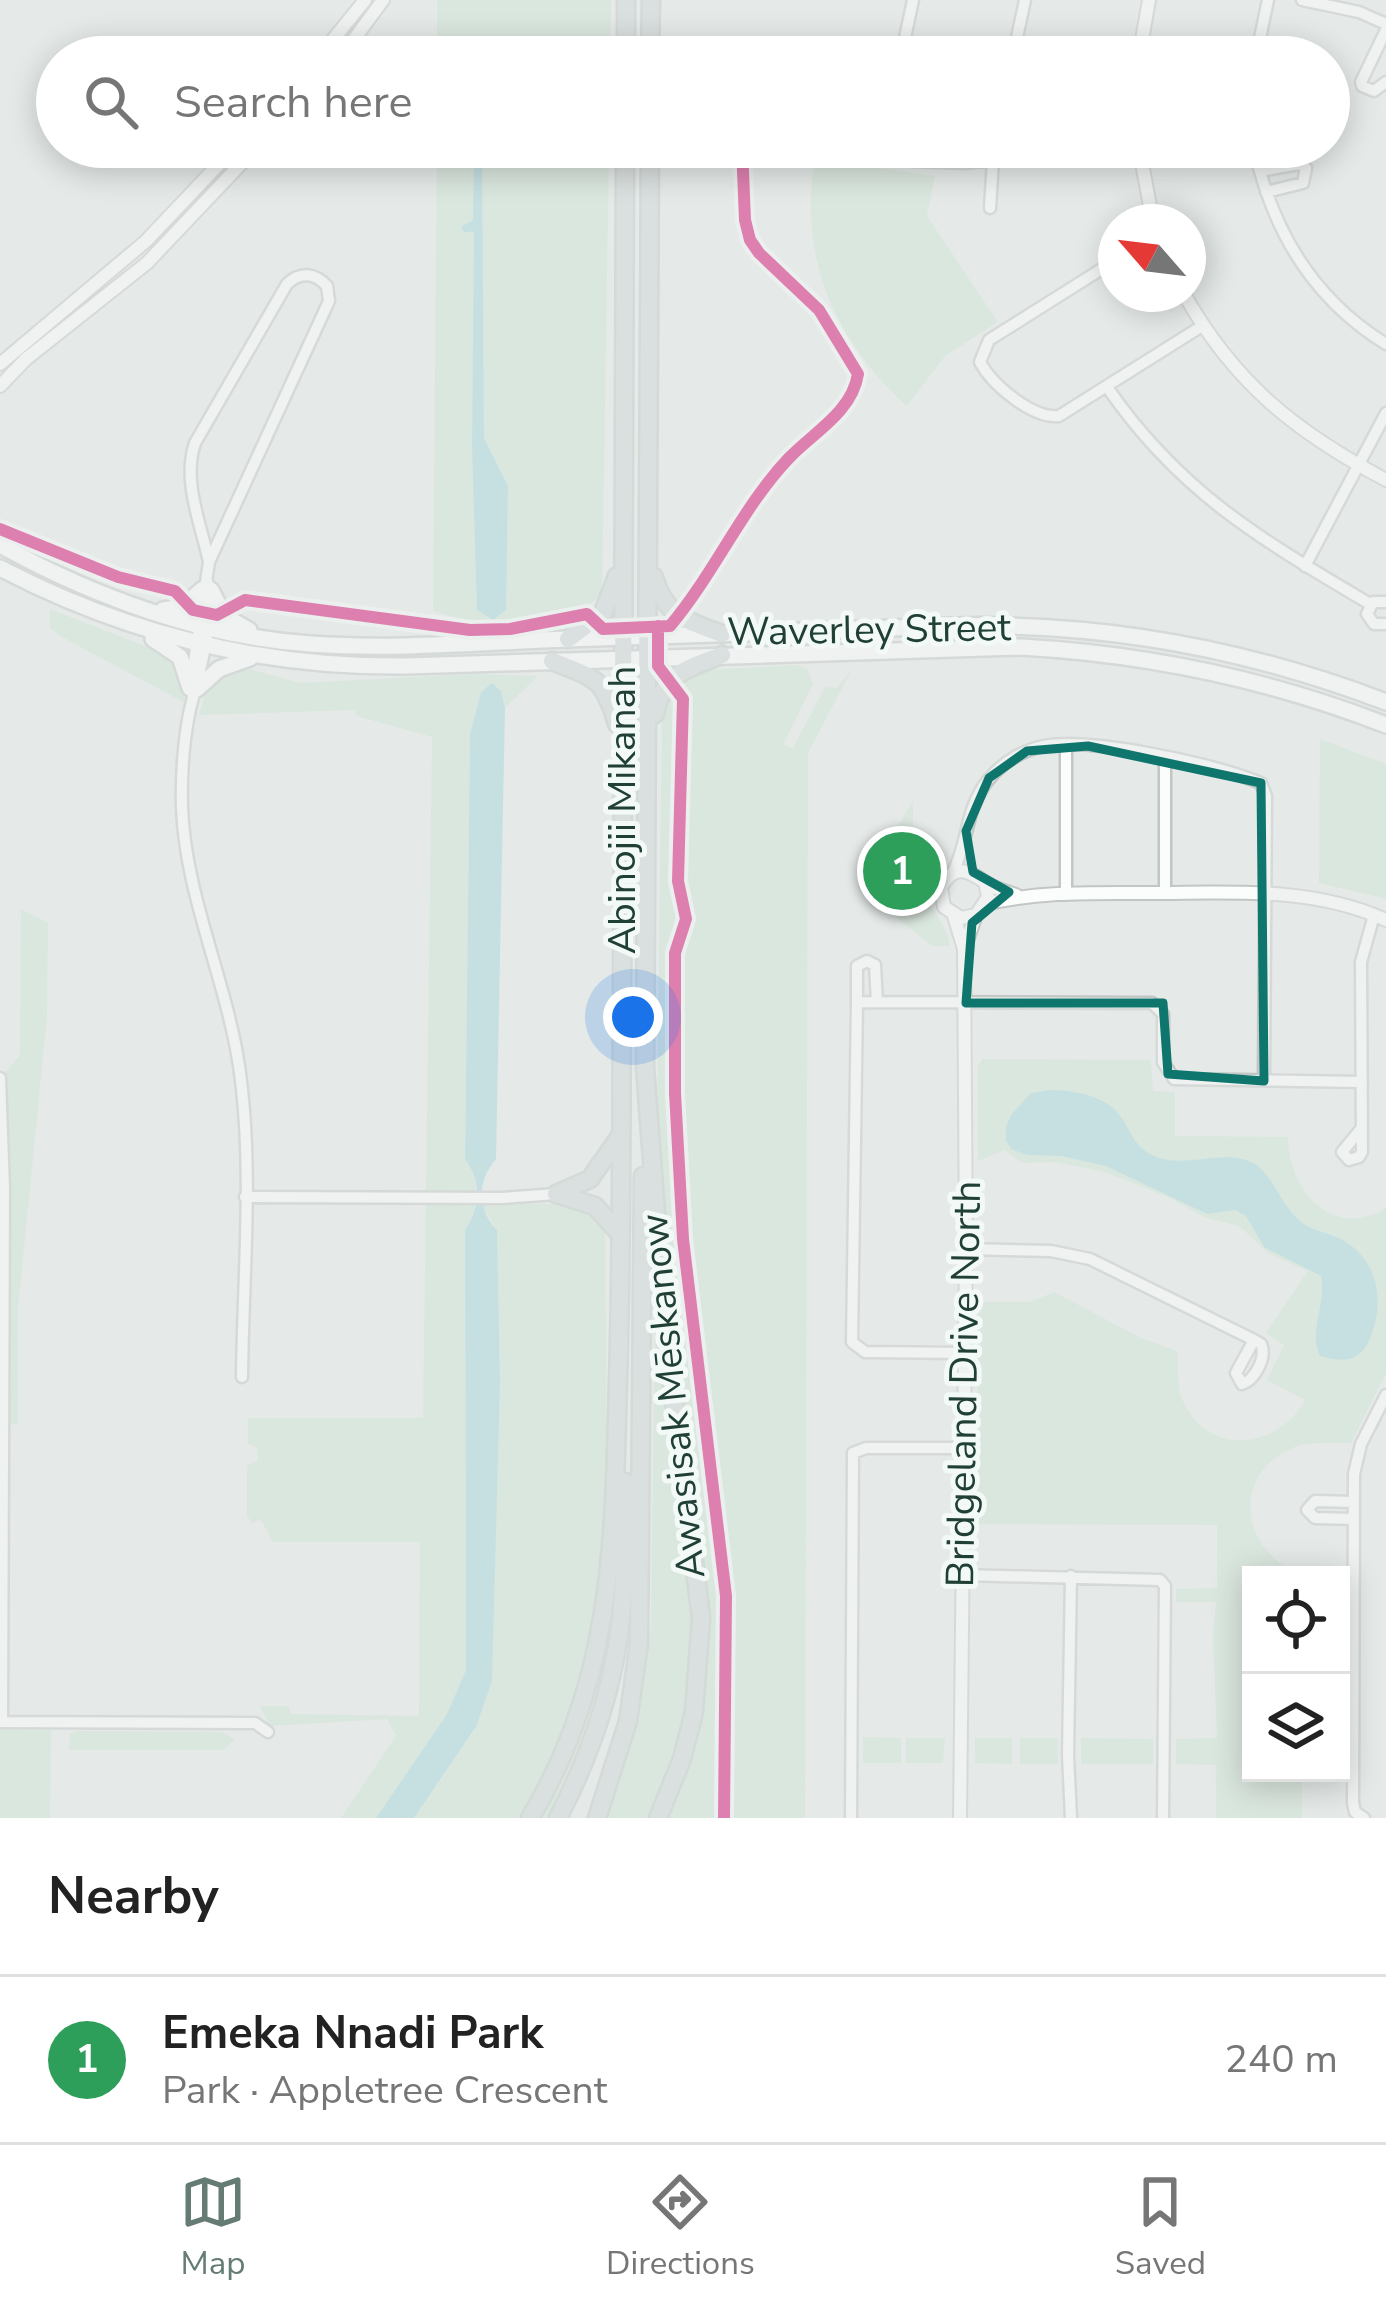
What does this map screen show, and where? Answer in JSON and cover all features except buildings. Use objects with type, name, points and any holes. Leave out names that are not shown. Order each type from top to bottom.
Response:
[{"type":"main road","points":[[626,0],[626,36]]},
{"type":"main road","points":[[650,36],[651,0]]},
{"type":"main road","name":"Abinojii Mikanah","points":[[530,1818],[578,1720],[601,1642],[610,1573],[619,1373],[626,168]]},
{"type":"main road","name":"Abinojii Mikanah","points":[[650,168],[646,1067],[664,1321],[701,1618],[694,1712],[682,1759],[658,1818]]},
{"type":"main road","name":"Waverley Street","points":[[0,545],[52,573],[154,612],[268,639],[371,646],[976,625],[1092,631],[1267,663],[1386,702]]},
{"type":"main road","points":[[568,639],[605,610],[623,558]]},
{"type":"main road","points":[[648,560],[670,612],[722,634]]},
{"type":"main road","name":"Waverley Street","points":[[0,568],[72,604],[124,623],[254,657],[355,667],[960,646],[1092,652],[1242,678],[1386,725]]},
{"type":"main road","points":[[154,612],[182,607],[207,587],[224,616],[268,639]]},
{"type":"main road","points":[[124,623],[180,657],[194,690],[219,669],[254,657]]},
{"type":"main road","points":[[647,744],[666,684],[681,670],[722,655]]},
{"type":"main road","points":[[552,661],[588,673],[602,685],[622,742]]},
{"type":"main road","points":[[597,1818],[622,1744],[639,1642],[646,1067]]},
{"type":"main road","points":[[556,1194],[586,1183],[621,1136]]},
{"type":"main road","points":[[556,1194],[595,1206],[620,1234]]},
{"type":"main road","points":[[558,1818],[594,1738],[621,1639],[626,1418],[619,1373]]},
{"type":"street","points":[[336,36],[365,0]]},
{"type":"street","points":[[356,36],[383,0]]},
{"type":"street","points":[[906,36],[913,0]]},
{"type":"street","points":[[1017,36],[1025,0]]},
{"type":"street","points":[[1143,36],[1149,0]]},
{"type":"street","points":[[1260,36],[1268,0]]},
{"type":"street","points":[[1303,0],[1359,12],[1386,27],[1361,82],[1374,91],[1386,82]]},
{"type":"street","points":[[0,364],[136,250],[215,168]]},
{"type":"street","points":[[0,386],[26,359],[147,263],[236,168]]},
{"type":"street","points":[[990,208],[992,168]]},
{"type":"street","points":[[1143,168],[1150,204]]},
{"type":"street","points":[[1259,168],[1286,241],[1315,285],[1353,322],[1386,344]]},
{"type":"street","points":[[1260,171],[1277,168]]},
{"type":"street","points":[[1266,192],[1304,183],[1306,168]]},
{"type":"street","points":[[1098,271],[989,340],[980,362],[986,374],[1035,412],[1052,417],[1068,412],[1202,326]]},
{"type":"street","points":[[209,562],[328,301],[327,286],[312,276],[298,276],[287,284],[195,443],[189,469],[209,562],[183,770],[184,836],[227,998],[244,1110],[242,1377]]},
{"type":"street","points":[[1194,312],[1238,372],[1269,404],[1317,442],[1386,480]]},
{"type":"street","points":[[1107,387],[1184,480],[1238,524],[1370,604]]},
{"type":"street","points":[[1305,566],[1386,413]]},
{"type":"street","points":[[1386,602],[1370,604],[1366,614],[1370,622],[1386,624]]},
{"type":"street","points":[[1066,745],[1066,893]]},
{"type":"street","points":[[1264,1081],[1265,893],[1263,787],[1250,779],[1165,759],[1066,745],[1027,751],[1000,767],[972,804],[953,872],[944,881],[940,894],[944,907],[954,916],[1017,895],[1265,893],[1315,899],[1380,917],[1361,962],[1361,1129]]},
{"type":"street","points":[[1165,759],[1165,893]]},
{"type":"street","points":[[965,838],[979,877],[981,909]]},
{"type":"street","points":[[953,872],[979,877],[1017,895]]},
{"type":"street","name":"Bridgeland Drive North","points":[[964,950],[981,909]]},
{"type":"street","name":"Bridgeland Drive North","points":[[954,916],[964,950],[965,1003],[960,1818]]},
{"type":"street","points":[[878,1002],[875,965],[867,961],[857,966],[852,1342],[865,1352],[965,1353]]},
{"type":"street","points":[[857,1002],[1157,1004],[1163,1014],[1163,1062],[1174,1079],[1362,1082]]},
{"type":"street","points":[[0,1078],[1,1722],[255,1723],[268,1732]]},
{"type":"street","points":[[245,1197],[556,1194]]},
{"type":"street","points":[[966,1250],[1051,1251],[1090,1259],[1254,1340]]},
{"type":"street","points":[[1364,1818],[1355,1812],[1353,1803],[1353,1502],[1361,1444],[1386,1395]]},
{"type":"street","points":[[851,1818],[853,1453],[866,1448],[964,1448]]},
{"type":"street","points":[[1353,1502],[1315,1501],[1307,1510],[1315,1518],[1353,1520]]},
{"type":"street","points":[[962,1575],[1150,1576],[1165,1586],[1163,1818]]},
{"type":"street","points":[[1071,1576],[1071,1818]]},
{"type":"highlighted area","points":[[1088,746],[1261,783],[1264,1081],[1168,1074],[1163,1003],[966,1003],[972,923],[1009,892],[973,872],[966,831],[989,778],[1027,751]]},
{"type":"green space","points":[[437,0],[611,0],[610,36],[437,36]]},
{"type":"green space","points":[[437,168],[609,168],[602,597],[572,613],[490,627],[433,611]]},
{"type":"green space","points":[[814,168],[879,168],[935,176],[927,216],[998,322],[945,356],[907,406],[860,354],[828,295],[817,263],[811,195]]},
{"type":"green space","points":[[50,609],[163,653],[181,667],[185,703],[62,637],[50,628]]},
{"type":"green space","points":[[797,665],[807,669],[813,684],[783,745],[793,748],[825,687],[837,688],[852,669],[808,753],[805,1818],[602,1818],[632,1724],[651,1627],[662,707],[681,678],[705,670]]},
{"type":"green space","points":[[241,667],[301,683],[472,674],[538,676],[505,708],[501,691],[481,692],[470,734],[465,1159],[477,1194],[465,1230],[466,1670],[447,1714],[376,1818],[341,1818],[396,1736],[387,1719],[270,1726],[260,1706],[289,1706],[290,1714],[419,1716],[420,1542],[273,1542],[261,1520],[252,1523],[247,1516],[247,1466],[258,1460],[257,1447],[248,1444],[248,1418],[423,1418],[432,737],[357,716],[355,710],[199,715],[208,684]]},
{"type":"green space","points":[[1320,739],[1386,764],[1386,899],[1319,883]]},
{"type":"green space","points":[[913,800],[913,857],[949,857],[935,872],[927,894],[950,946],[932,946],[858,887]]},
{"type":"green space","points":[[21,909],[48,923],[47,1016],[18,1309],[18,1424],[4,1424],[1,1078],[20,1055]]},
{"type":"green space","points":[[982,1059],[1151,1060],[1153,1091],[1175,1092],[1175,1136],[1288,1137],[1296,1175],[1317,1204],[1348,1218],[1366,1217],[1386,1208],[1386,1373],[1351,1443],[1293,1447],[1268,1464],[1251,1499],[1257,1535],[1285,1566],[1242,1566],[1242,1782],[1302,1782],[1302,1818],[1216,1818],[1216,1765],[1176,1764],[1176,1739],[1217,1738],[1216,1602],[1176,1602],[1176,1589],[1217,1588],[1217,1525],[975,1524],[979,1302],[1030,1302],[1054,1292],[1141,1338],[1177,1351],[1180,1391],[1197,1422],[1228,1439],[1246,1440],[1280,1428],[1305,1400],[1267,1380],[1284,1345],[1266,1333],[1308,1271],[1268,1253],[1239,1226],[1206,1218],[1105,1172],[1055,1162],[1022,1163],[1005,1150],[978,1161],[978,1066]]},
{"type":"green space","points":[[482,1205],[563,1206],[605,1226],[607,1462],[601,1585],[582,1686],[555,1758],[523,1818],[414,1818],[476,1728],[497,1231]]},
{"type":"green space","points":[[620,1535],[608,1684],[552,1818],[536,1818],[599,1672]]},
{"type":"green space","points":[[0,1730],[51,1730],[50,1818],[0,1818]]},
{"type":"green space","points":[[222,1732],[235,1739],[224,1750],[69,1750],[70,1734]]},
{"type":"green space","points":[[863,1737],[901,1738],[901,1763],[863,1763]]},
{"type":"green space","points":[[906,1738],[945,1738],[943,1763],[906,1763]]},
{"type":"green space","points":[[975,1738],[1012,1738],[1012,1764],[975,1763]]},
{"type":"green space","points":[[1020,1738],[1058,1738],[1058,1764],[1020,1764]]},
{"type":"green space","points":[[1081,1738],[1153,1739],[1153,1764],[1081,1764]]},
{"type":"water","points":[[474,168],[482,168],[484,438],[508,486],[506,610],[493,620],[477,610],[472,446],[474,232],[461,227],[473,220]]},
{"type":"water","points":[[492,683],[501,691],[505,708],[496,1159],[485,1176],[482,1195],[497,1230],[500,1383],[492,1681],[476,1727],[414,1818],[376,1818],[447,1714],[466,1670],[465,1230],[477,1194],[465,1159],[470,734],[481,692]]},
{"type":"water","points":[[1050,1090],[1104,1102],[1152,1155],[1179,1161],[1236,1158],[1260,1168],[1299,1220],[1354,1248],[1371,1271],[1377,1314],[1364,1350],[1347,1359],[1320,1356],[1316,1336],[1321,1276],[1264,1247],[1246,1216],[1235,1210],[1207,1214],[1106,1166],[1011,1149],[1006,1127],[1011,1115],[1031,1093]]},
{"type":"cycle path","points":[[0,529],[118,577],[175,591],[193,610],[217,615],[245,600],[470,630],[510,629],[587,614],[603,629],[670,626],[772,477],[848,400],[858,374],[819,310],[750,240],[743,168]]},
{"type":"cycle path","name":"Awasisak Mēskanow","points":[[658,626],[658,666],[683,699],[678,881],[686,919],[675,953],[675,1093],[683,1239],[726,1596],[724,1818]]},
{"type":"place","name":"Emeka Nnadi Park","points":[[902,871]]}]
